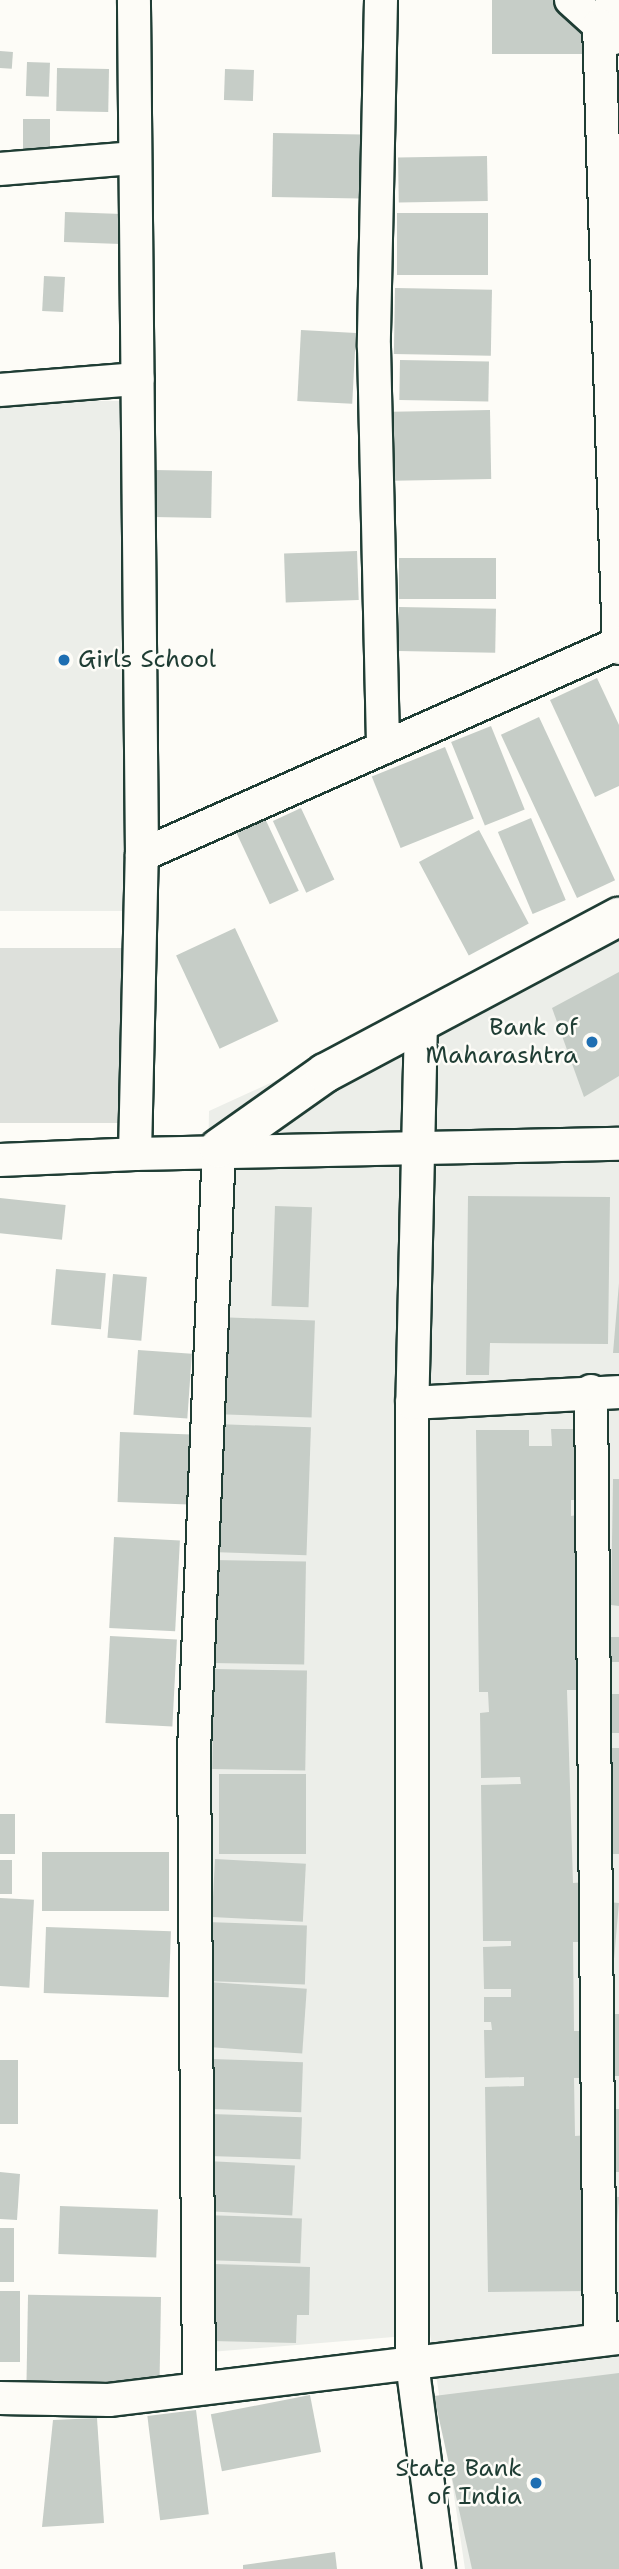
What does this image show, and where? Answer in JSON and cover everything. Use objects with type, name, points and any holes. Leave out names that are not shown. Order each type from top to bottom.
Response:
[{"type":"main road","points":[[219,1148],[325,1073],[619,917]]},
{"type":"street","points":[[134,0],[142,855],[135,1154]]},
{"type":"street","points":[[381,0],[374,347],[383,748]]},
{"type":"street","points":[[142,855],[619,645],[611,23],[570,0]]},
{"type":"street","points":[[0,169],[135,158]]},
{"type":"street","points":[[0,390],[138,379]]},
{"type":"street","points":[[421,1021],[412,1403],[412,2363],[439,2569]]},
{"type":"street","points":[[0,1160],[219,1148],[619,1144]]},
{"type":"street","points":[[200,2387],[194,1738],[219,1148]]},
{"type":"street","points":[[0,2398],[109,2400],[610,2339],[605,1392],[412,1403]]},
{"type":"shaded area","name":"Girls School","points":[[0,401],[128,401],[128,911],[0,911]]},
{"type":"shaded area","points":[[619,924],[619,2569],[465,2569],[430,2334],[186,2354],[209,1111]]},
{"type":"shaded area","points":[[0,948],[124,948],[124,1123],[0,1123]]},
{"type":"building","points":[[492,0],[560,0],[592,33],[592,54],[492,54]]},
{"type":"building","points":[[0,51],[13,52],[12,69],[0,68]]},
{"type":"building","points":[[27,62],[50,63],[49,97],[26,96]]},
{"type":"building","points":[[57,68],[109,69],[108,112],[56,111]]},
{"type":"building","points":[[225,69],[254,70],[253,101],[224,100]]},
{"type":"building","points":[[23,119],[50,119],[50,154],[23,154]]},
{"type":"building","points":[[273,133],[362,135],[361,199],[272,197]]},
{"type":"building","points":[[487,156],[488,201],[399,203],[398,158]]},
{"type":"building","points":[[65,212],[122,214],[121,244],[64,242]]},
{"type":"building","points":[[397,213],[488,213],[488,275],[397,275]]},
{"type":"building","points":[[44,276],[65,277],[63,312],[42,311]]},
{"type":"building","points":[[395,288],[492,290],[491,356],[394,354]]},
{"type":"building","points":[[301,330],[356,333],[352,404],[297,401]]},
{"type":"building","points":[[400,360],[489,362],[488,402],[399,400]]},
{"type":"building","points":[[490,410],[491,479],[393,481],[392,412]]},
{"type":"building","points":[[154,470],[212,471],[211,518],[153,517]]},
{"type":"building","points":[[357,551],[359,600],[286,603],[284,554]]},
{"type":"building","points":[[399,558],[496,558],[496,599],[399,599]]},
{"type":"building","points":[[399,607],[496,609],[495,653],[398,651]]},
{"type":"building","points":[[597,678],[619,725],[619,786],[595,797],[550,700]]},
{"type":"building","points":[[539,717],[615,880],[577,898],[501,735]]},
{"type":"building","points":[[491,726],[525,809],[485,826],[451,742]]},
{"type":"building","points":[[445,747],[474,818],[401,848],[372,777]]},
{"type":"building","points":[[301,808],[334,880],[306,893],[273,821]]},
{"type":"building","points":[[262,812],[299,891],[270,904],[233,826]]},
{"type":"building","points":[[531,818],[566,900],[533,914],[498,832]]},
{"type":"building","points":[[479,830],[529,924],[469,956],[419,862]]},
{"type":"building","points":[[235,928],[279,1021],[220,1049],[176,955]]},
{"type":"building","name":"Bank of Maharashtra","points":[[619,972],[619,1076],[584,1097],[552,1008]]},
{"type":"building","points":[[468,1196],[610,1197],[608,1344],[490,1343],[489,1375],[466,1375]]},
{"type":"building","points":[[0,1198],[66,1205],[62,1240],[0,1233]]},
{"type":"building","points":[[275,1206],[312,1207],[308,1307],[272,1306]]},
{"type":"building","points":[[56,1269],[106,1273],[101,1329],[51,1325]]},
{"type":"building","points":[[113,1274],[147,1277],[141,1341],[107,1338]]},
{"type":"building","points":[[619,1283],[619,1353],[613,1353]]},
{"type":"building","points":[[216,1317],[315,1320],[312,1417],[213,1414]]},
{"type":"building","points":[[138,1350],[192,1354],[187,1419],[133,1415]]},
{"type":"building","points":[[216,1424],[311,1427],[306,1555],[212,1552]]},
{"type":"building","points":[[551,1429],[579,1429],[580,1500],[571,1500],[571,1516],[577,1515],[578,1690],[567,1690],[573,1883],[587,1882],[588,1942],[573,1942],[574,2031],[588,2031],[589,2078],[574,2078],[575,2136],[589,2135],[591,2291],[488,2292],[485,2087],[524,2086],[524,2077],[485,2078],[484,2030],[492,2030],[491,2022],[484,2022],[484,1997],[511,1997],[511,1989],[484,1989],[483,1947],[511,1946],[511,1941],[483,1941],[481,1785],[521,1784],[520,1777],[481,1778],[480,1713],[489,1712],[488,1692],[479,1692],[476,1430],[529,1430],[529,1446],[552,1446]]},
{"type":"building","points":[[120,1432],[192,1435],[190,1504],[118,1502]]},
{"type":"building","points":[[613,1479],[619,1479],[619,1606],[611,1605]]},
{"type":"building","points":[[114,1537],[180,1540],[175,1631],[109,1628]]},
{"type":"building","points":[[213,1560],[306,1562],[304,1665],[211,1663]]},
{"type":"building","points":[[110,1636],[177,1640],[172,1726],[105,1723]]},
{"type":"building","points":[[611,1637],[619,1637],[619,1662],[611,1662]]},
{"type":"building","points":[[214,1669],[307,1671],[305,1771],[212,1769]]},
{"type":"building","points":[[610,1694],[619,1694],[619,1733],[610,1733]]},
{"type":"building","points":[[610,1748],[619,1748],[619,1854],[610,1854]]},
{"type":"building","points":[[219,1774],[306,1774],[306,1854],[219,1854]]},
{"type":"building","points":[[0,1814],[15,1814],[15,1854],[0,1854]]},
{"type":"building","points":[[42,1852],[169,1852],[169,1911],[42,1911]]},
{"type":"building","points":[[215,1859],[306,1864],[303,1922],[212,1917]]},
{"type":"building","points":[[0,1860],[12,1860],[12,1894],[0,1894]]},
{"type":"building","points":[[0,1898],[34,1900],[29,1988],[0,1986]]},
{"type":"building","points":[[608,1902],[619,1903],[614,1958],[603,1957]]},
{"type":"building","points":[[207,1922],[307,1925],[305,1984],[205,1981]]},
{"type":"building","points":[[46,1927],[171,1931],[169,1997],[44,1993]]},
{"type":"building","points":[[210,1982],[307,1989],[302,2054],[205,2047]]},
{"type":"building","points":[[607,2014],[619,2014],[619,2076],[607,2076]]},
{"type":"building","points":[[212,2059],[303,2062],[301,2112],[210,2109]]},
{"type":"building","points":[[0,2060],[18,2060],[18,2124],[0,2124]]},
{"type":"building","points":[[607,2109],[619,2109],[619,2172],[607,2172]]},
{"type":"building","points":[[211,2114],[302,2117],[300,2159],[210,2156]]},
{"type":"building","points":[[207,2161],[295,2166],[292,2216],[204,2211]]},
{"type":"building","points":[[0,2172],[20,2174],[17,2220],[0,2219]]},
{"type":"building","points":[[606,2196],[619,2197],[613,2284],[600,2283]]},
{"type":"building","points":[[60,2206],[158,2209],[156,2257],[58,2254]]},
{"type":"building","points":[[205,2215],[302,2218],[300,2263],[203,2260]]},
{"type":"building","points":[[0,2228],[14,2228],[14,2282],[0,2282]]},
{"type":"building","points":[[213,2264],[310,2267],[309,2315],[297,2315],[296,2343],[211,2341]]},
{"type":"building","points":[[0,2291],[20,2291],[20,2362],[0,2362]]},
{"type":"building","points":[[28,2295],[161,2297],[159,2388],[26,2386]]},
{"type":"building","name":"State Bank of India","points":[[619,2373],[619,2569],[472,2569],[434,2396]]},
{"type":"building","points":[[310,2395],[321,2452],[222,2471],[211,2414]]},
{"type":"building","points":[[196,2410],[209,2514],[160,2520],[147,2416]]},
{"type":"building","points":[[97,2418],[104,2523],[42,2527],[53,2420]]},
{"type":"building","points":[[335,2552],[337,2569],[243,2569],[243,2565]]},
{"type":"place","name":"Girls School","points":[[64,660]]},
{"type":"place","name":"Bank of Maharashtra","points":[[592,1042]]},
{"type":"place","name":"State Bank of India","points":[[536,2483]]}]
